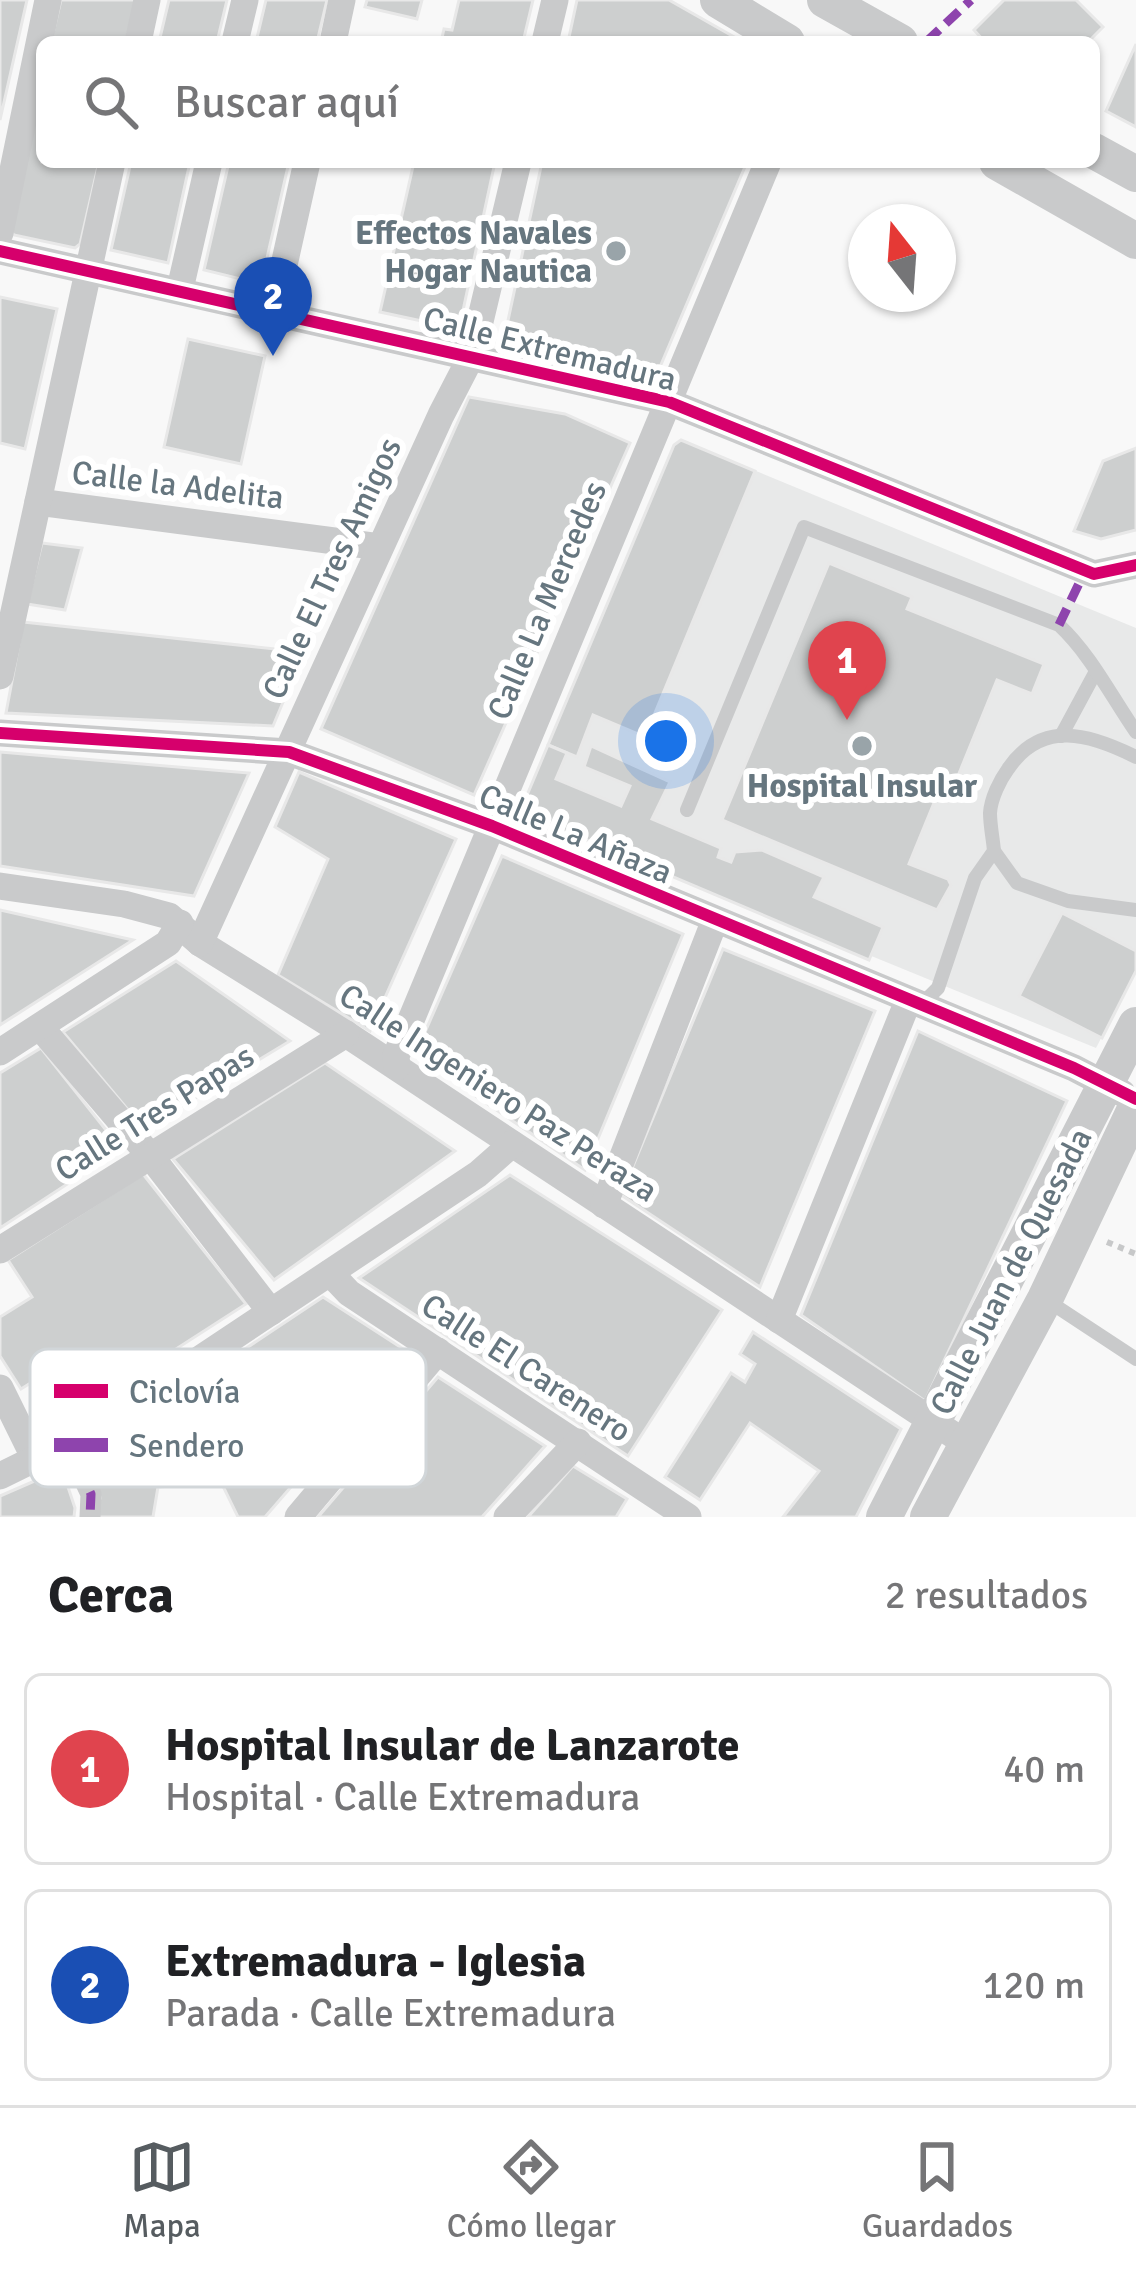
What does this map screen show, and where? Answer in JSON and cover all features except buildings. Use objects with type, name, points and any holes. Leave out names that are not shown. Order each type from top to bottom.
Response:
[{"type":"street","points":[[41,36],[48,0]]},
{"type":"street","points":[[139,36],[147,0]]},
{"type":"street","points":[[237,36],[245,0]]},
{"type":"street","points":[[334,36],[342,0]]},
{"type":"street","points":[[546,36],[555,0]]},
{"type":"street","points":[[718,0],[777,36]]},
{"type":"street","points":[[826,0],[889,36]]},
{"type":"street","points":[[0,233],[36,58]]},
{"type":"street","points":[[1100,154],[1136,174]]},
{"type":"street","points":[[0,676],[111,168]]},
{"type":"street","points":[[180,290],[208,168]]},
{"type":"street","points":[[274,310],[306,168]]},
{"type":"street","name":"Calle El Tres Amigos","points":[[190,933],[289,752],[472,355],[517,168]]},
{"type":"street","name":"Calle La Mercedes","points":[[397,1067],[396,1056],[505,789],[766,168]]},
{"type":"street","points":[[1008,168],[1136,241]]},
{"type":"street","name":"Calle Extremadura","points":[[0,250],[669,402],[1094,574],[1136,565]]},
{"type":"street","name":"Calle la Adelita","points":[[38,502],[380,547]]},
{"type":"street","name":"Calle La Añaza","points":[[0,733],[289,752],[493,826],[1126,1097]]},
{"type":"street","name":"Calle Ingeniero Paz Peraza","points":[[0,886],[124,904],[169,916],[967,1444]]},
{"type":"street","points":[[604,1204],[715,920]]},
{"type":"street","points":[[0,1052],[190,933]]},
{"type":"street","points":[[779,1321],[908,1001]]},
{"type":"street","name":"Calle Juan de Quesada","points":[[928,1517],[1045,1299],[1126,1097],[1136,1025]]},
{"type":"street","points":[[40,1027],[152,1158],[271,1312]]},
{"type":"street","name":"Calle Tres Papas","points":[[0,1250],[346,1034]]},
{"type":"street","name":"Calle Juan de Quesada","points":[[884,1517],[933,1424],[1126,1097]]},
{"type":"street","points":[[213,1349],[478,1174],[512,1144]]},
{"type":"street","name":"Calle El Carenero","points":[[330,1273],[349,1293],[688,1517]]},
{"type":"street","points":[[426,1366],[438,1352]]},
{"type":"street","points":[[0,1388],[30,1449]]},
{"type":"street","points":[[507,1517],[578,1442]]},
{"type":"street","points":[[0,1477],[30,1464]]},
{"type":"street","points":[[89,1487],[90,1517]]},
{"type":"street","points":[[298,1517],[323,1487]]},
{"type":"lane","points":[[687,810],[804,527],[1060,625],[1086,650],[1095,673],[1136,733]]},
{"type":"lane","points":[[1061,736],[1095,673]]},
{"type":"lane","points":[[1136,757],[1074,735],[1042,737],[1016,756],[1001,778],[990,810],[994,851],[1027,894],[1136,910]]},
{"type":"lane","points":[[908,1001],[928,998],[938,988],[975,878],[994,851]]},
{"type":"lane","points":[[1045,1299],[1136,1359]]},
{"type":"shaded area","points":[[681,440],[1136,628],[1136,971],[1096,1048],[520,812],[674,445]]},
{"type":"marked path","points":[[932,36],[971,0]]},
{"type":"marked path","points":[[1059,625],[1085,571]]},
{"type":"marked path","points":[[88,1487],[90,1517]]},
{"type":"cycle path","points":[[0,251],[669,402],[1094,574],[1136,565]]},
{"type":"cycle path","points":[[0,733],[289,752],[492,826],[1074,1068],[1136,1099]]},
{"type":"place","name":"Effectos Navales Hogar Nautica","points":[[616,251]]},
{"type":"place","name":"Extremadura - Iglesia","points":[[273,356]]},
{"type":"place","name":"Hospital Insular de Lanzarote","points":[[847,720]]},
{"type":"place","name":"Hospital Insular","points":[[862,746]]}]
